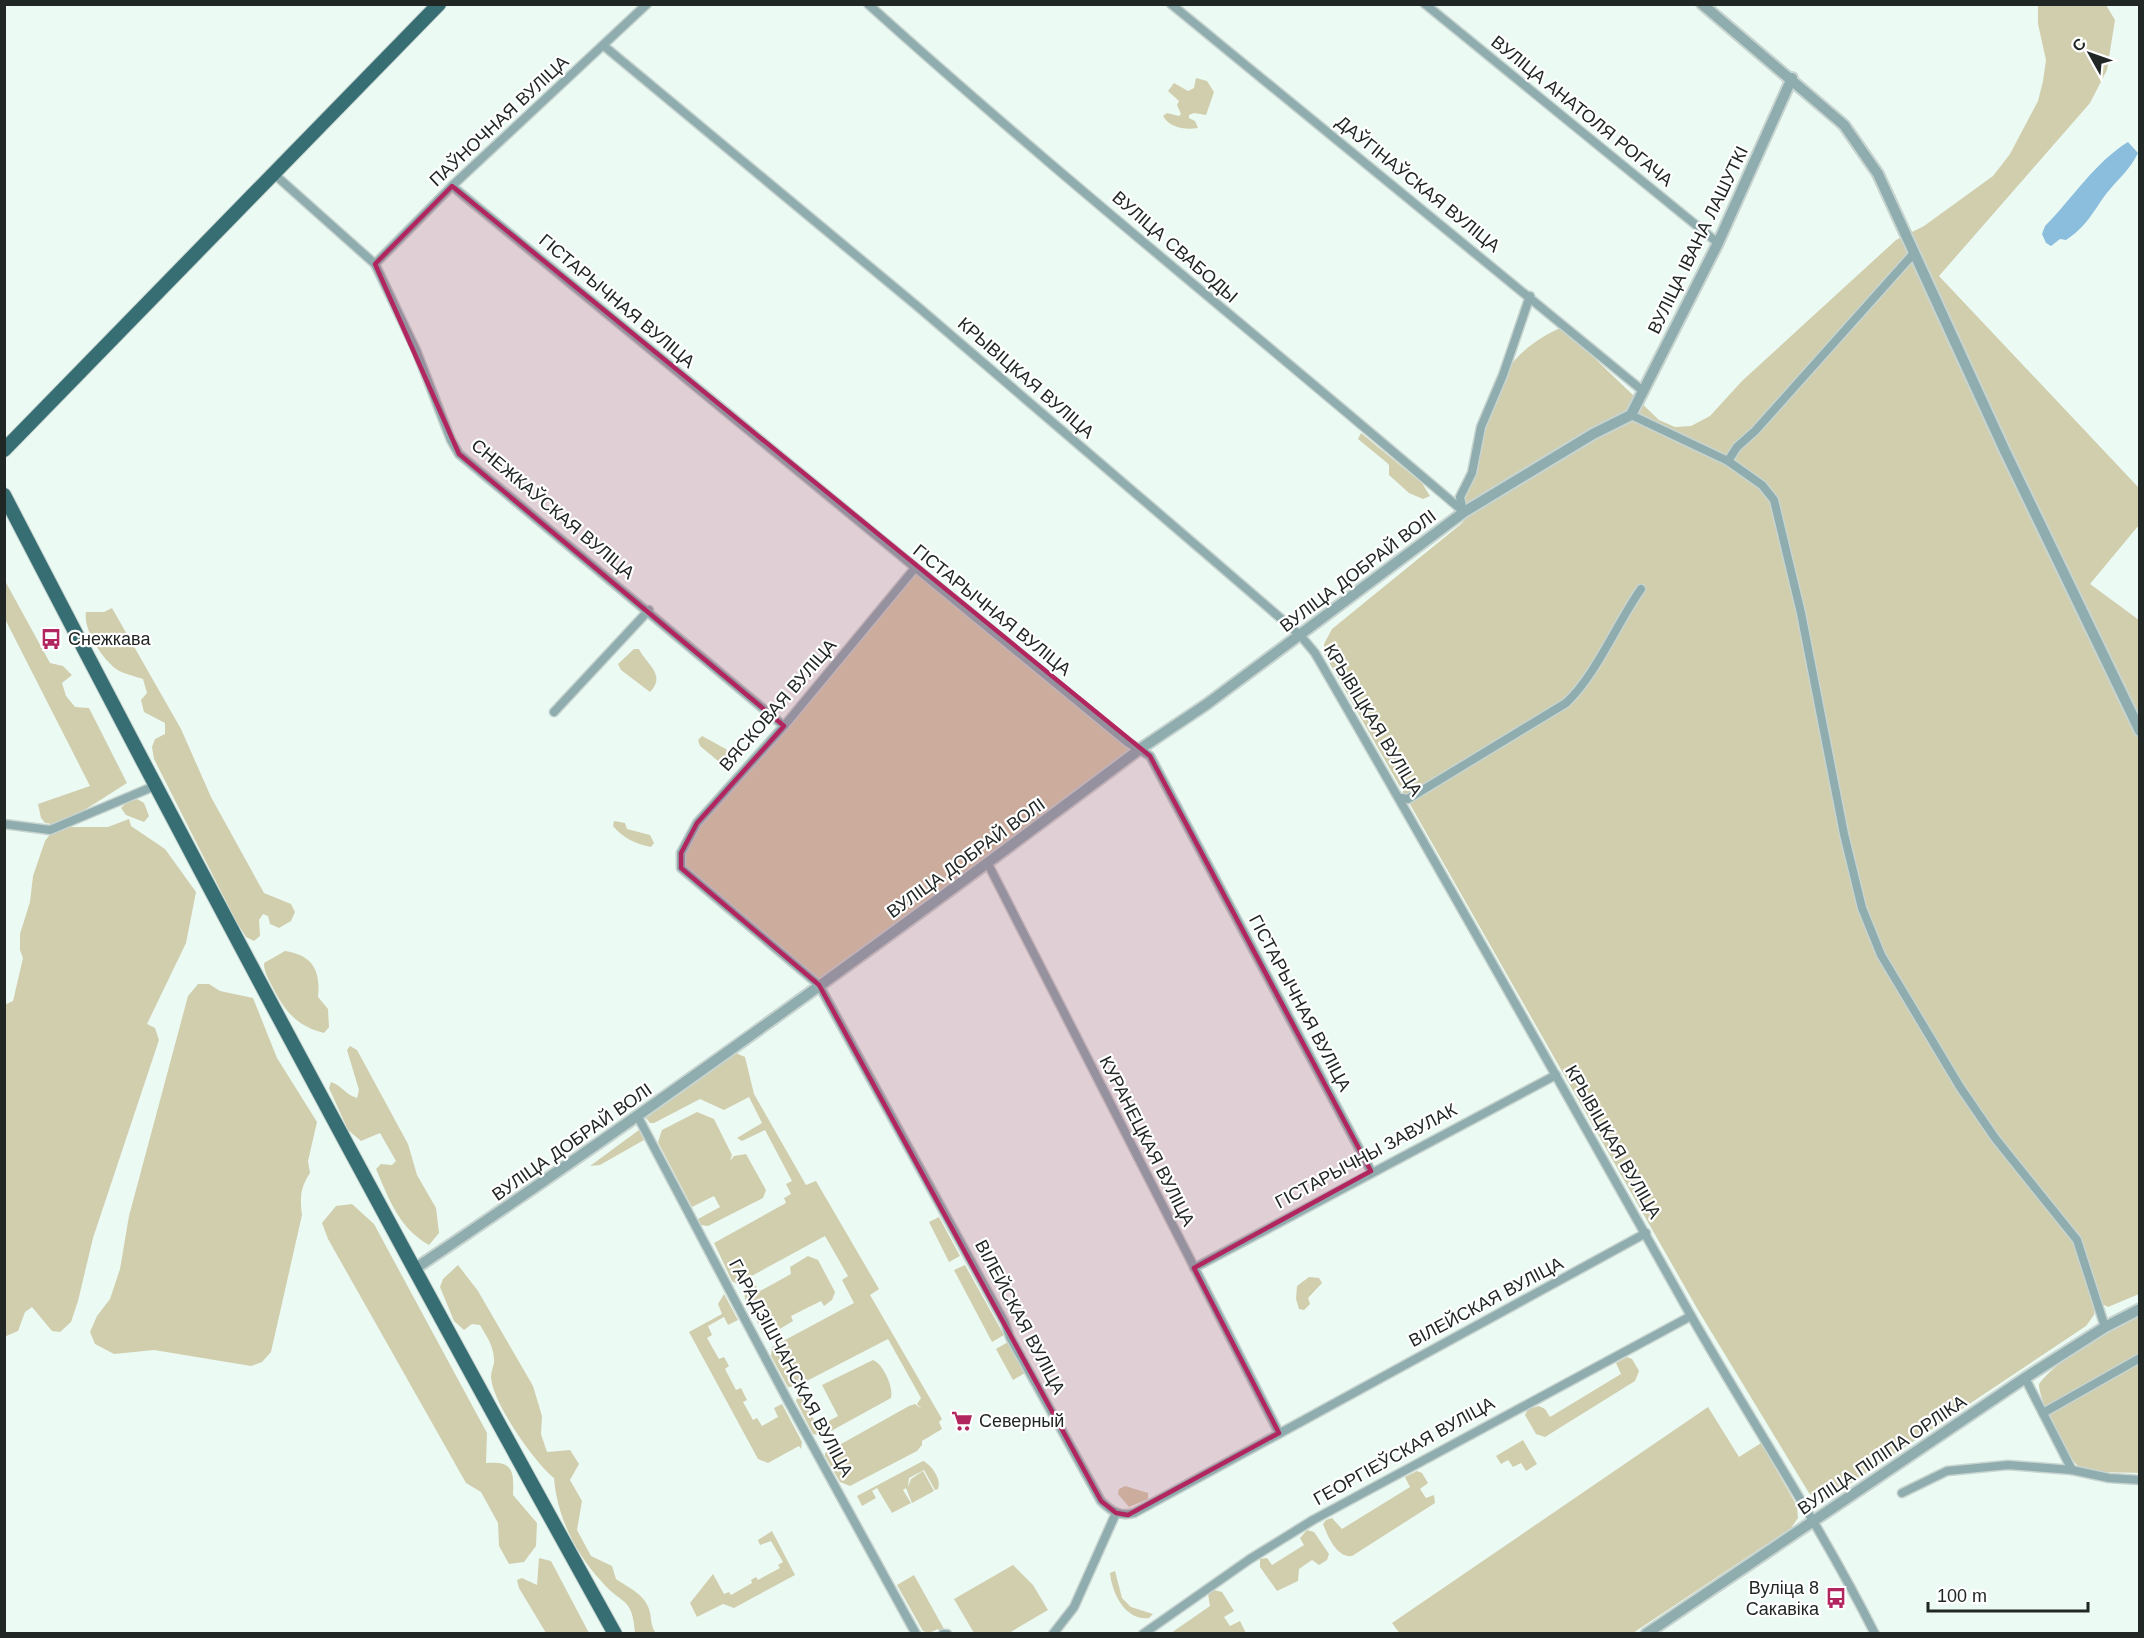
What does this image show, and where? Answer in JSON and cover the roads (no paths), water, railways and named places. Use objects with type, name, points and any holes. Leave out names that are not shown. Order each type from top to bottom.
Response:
[{"type":"main road","points":[[4,450],[439,4]]},
{"type":"main road","points":[[4,495],[478,1388],[615,1634]]},
{"type":"street","name":"ПАЎНОЧНАЯ ВУЛІЦА","points":[[375,264],[452,186],[647,4]]},
{"type":"street","name":"ВУЛІЦА СВАБОДЫ","points":[[868,4],[991,115],[1125,225],[1464,512]]},
{"type":"street","name":"ДАЎГІНАЎСКАЯ ВУЛІЦА","points":[[1171,4],[1530,296],[1643,391]]},
{"type":"street","name":"ВУЛІЦА АНАТОЛЯ РОГАЧА","points":[[1425,4],[1718,243]]},
{"type":"street","points":[[1702,4],[1792,78],[1844,125],[1878,174],[2139,731]]},
{"type":"street","name":"КРЫВІЦКАЯ ВУЛІЦА","points":[[604,46],[917,306],[1300,635],[1315,653],[1401,798],[1691,1316],[1814,1520]]},
{"type":"street","name":"ВУЛІЦА ІВАНА ЛАШУТКІ","points":[[1631,415],[1718,243],[1792,78]]},
{"type":"street","points":[[274,174],[375,264]]},
{"type":"street","name":"ГІСТАРЫЧНАЯ ВУЛІЦА","points":[[452,186],[1127,742],[1150,756],[1371,1171]]},
{"type":"street","points":[[1728,461],[1737,447],[1755,431],[1914,253]]},
{"type":"street","name":"СНЕЖКАЎСКАЯ ВУЛІЦА","points":[[375,264],[416,350],[451,440],[459,454],[649,610],[784,726]]},
{"type":"street","name":"ВУЛІЦА ДОБРАЙ ВОЛІ","points":[[1464,512],[1460,497],[1472,473],[1481,427],[1503,375],[1530,296]]},
{"type":"street","points":[[1631,415],[1728,461],[1762,485],[1774,500],[1802,613],[1844,834],[1863,908],[1881,955],[1960,1087],[1995,1138],[2077,1240],[2105,1327]]},
{"type":"street","name":"ВУЛІЦА ДОБРАЙ ВОЛІ","points":[[416,1268],[638,1117],[988,864],[1140,749],[1207,704],[1464,512],[1575,445],[1631,415]]},
{"type":"street","name":"ВЯСКОВАЯ ВУЛІЦА","points":[[681,868],[681,853],[697,824],[784,726],[915,568]]},
{"type":"street","points":[[1401,798],[1408,799],[1566,703],[1584,682],[1620,619],[1641,589]]},
{"type":"street","points":[[554,712],[649,610]]},
{"type":"street","points":[[4,824],[50,830],[157,785]]},
{"type":"street","name":"КУРАНЕЦКАЯ ВУЛІЦА","points":[[988,864],[1279,1432]]},
{"type":"street","name":"ВІЛЕЙСКАЯ ВУЛІЦА","points":[[681,868],[819,985],[1101,1501],[1116,1514],[1134,1513],[1646,1233]]},
{"type":"street","name":"ГІСТАРЫЧНЫ ЗАВУЛАК","points":[[1194,1268],[1371,1171],[1556,1075]]},
{"type":"street","name":"ГАРАДЗІШЧАНСКАЯ ВУЛІЦА","points":[[638,1117],[787,1399],[916,1634]]},
{"type":"street","name":"ВУЛІЦА ПІЛІПА ОРЛІКА","points":[[1646,1634],[2025,1378],[2105,1327],[2139,1309]]},
{"type":"street","name":"ГЕОРГІЕЎСКАЯ ВУЛІЦА","points":[[1143,1634],[1250,1559],[1313,1520],[1691,1316]]},
{"type":"street","points":[[2043,1413],[2139,1358]]},
{"type":"street","points":[[2025,1378],[2072,1470]]},
{"type":"street","points":[[1902,1493],[1947,1471],[2008,1465],[2072,1470],[2109,1478],[2139,1480]]},
{"type":"street","points":[[1053,1634],[1077,1600],[1116,1514]]},
{"type":"street","points":[[1814,1520],[1875,1634]]},
{"type":"water","points":[[2128,142],[2138,153],[2089,219],[2066,240],[2060,239],[2051,246],[2046,243],[2042,234],[2045,226],[2094,170]]},
{"type":"place","name":"Снежкава","points":[[51,639]]},
{"type":"place","name":"Северный","points":[[962,1421]]},
{"type":"place","name":"Вуліца 8 Сакавіка","points":[[1836,1598]]}]
